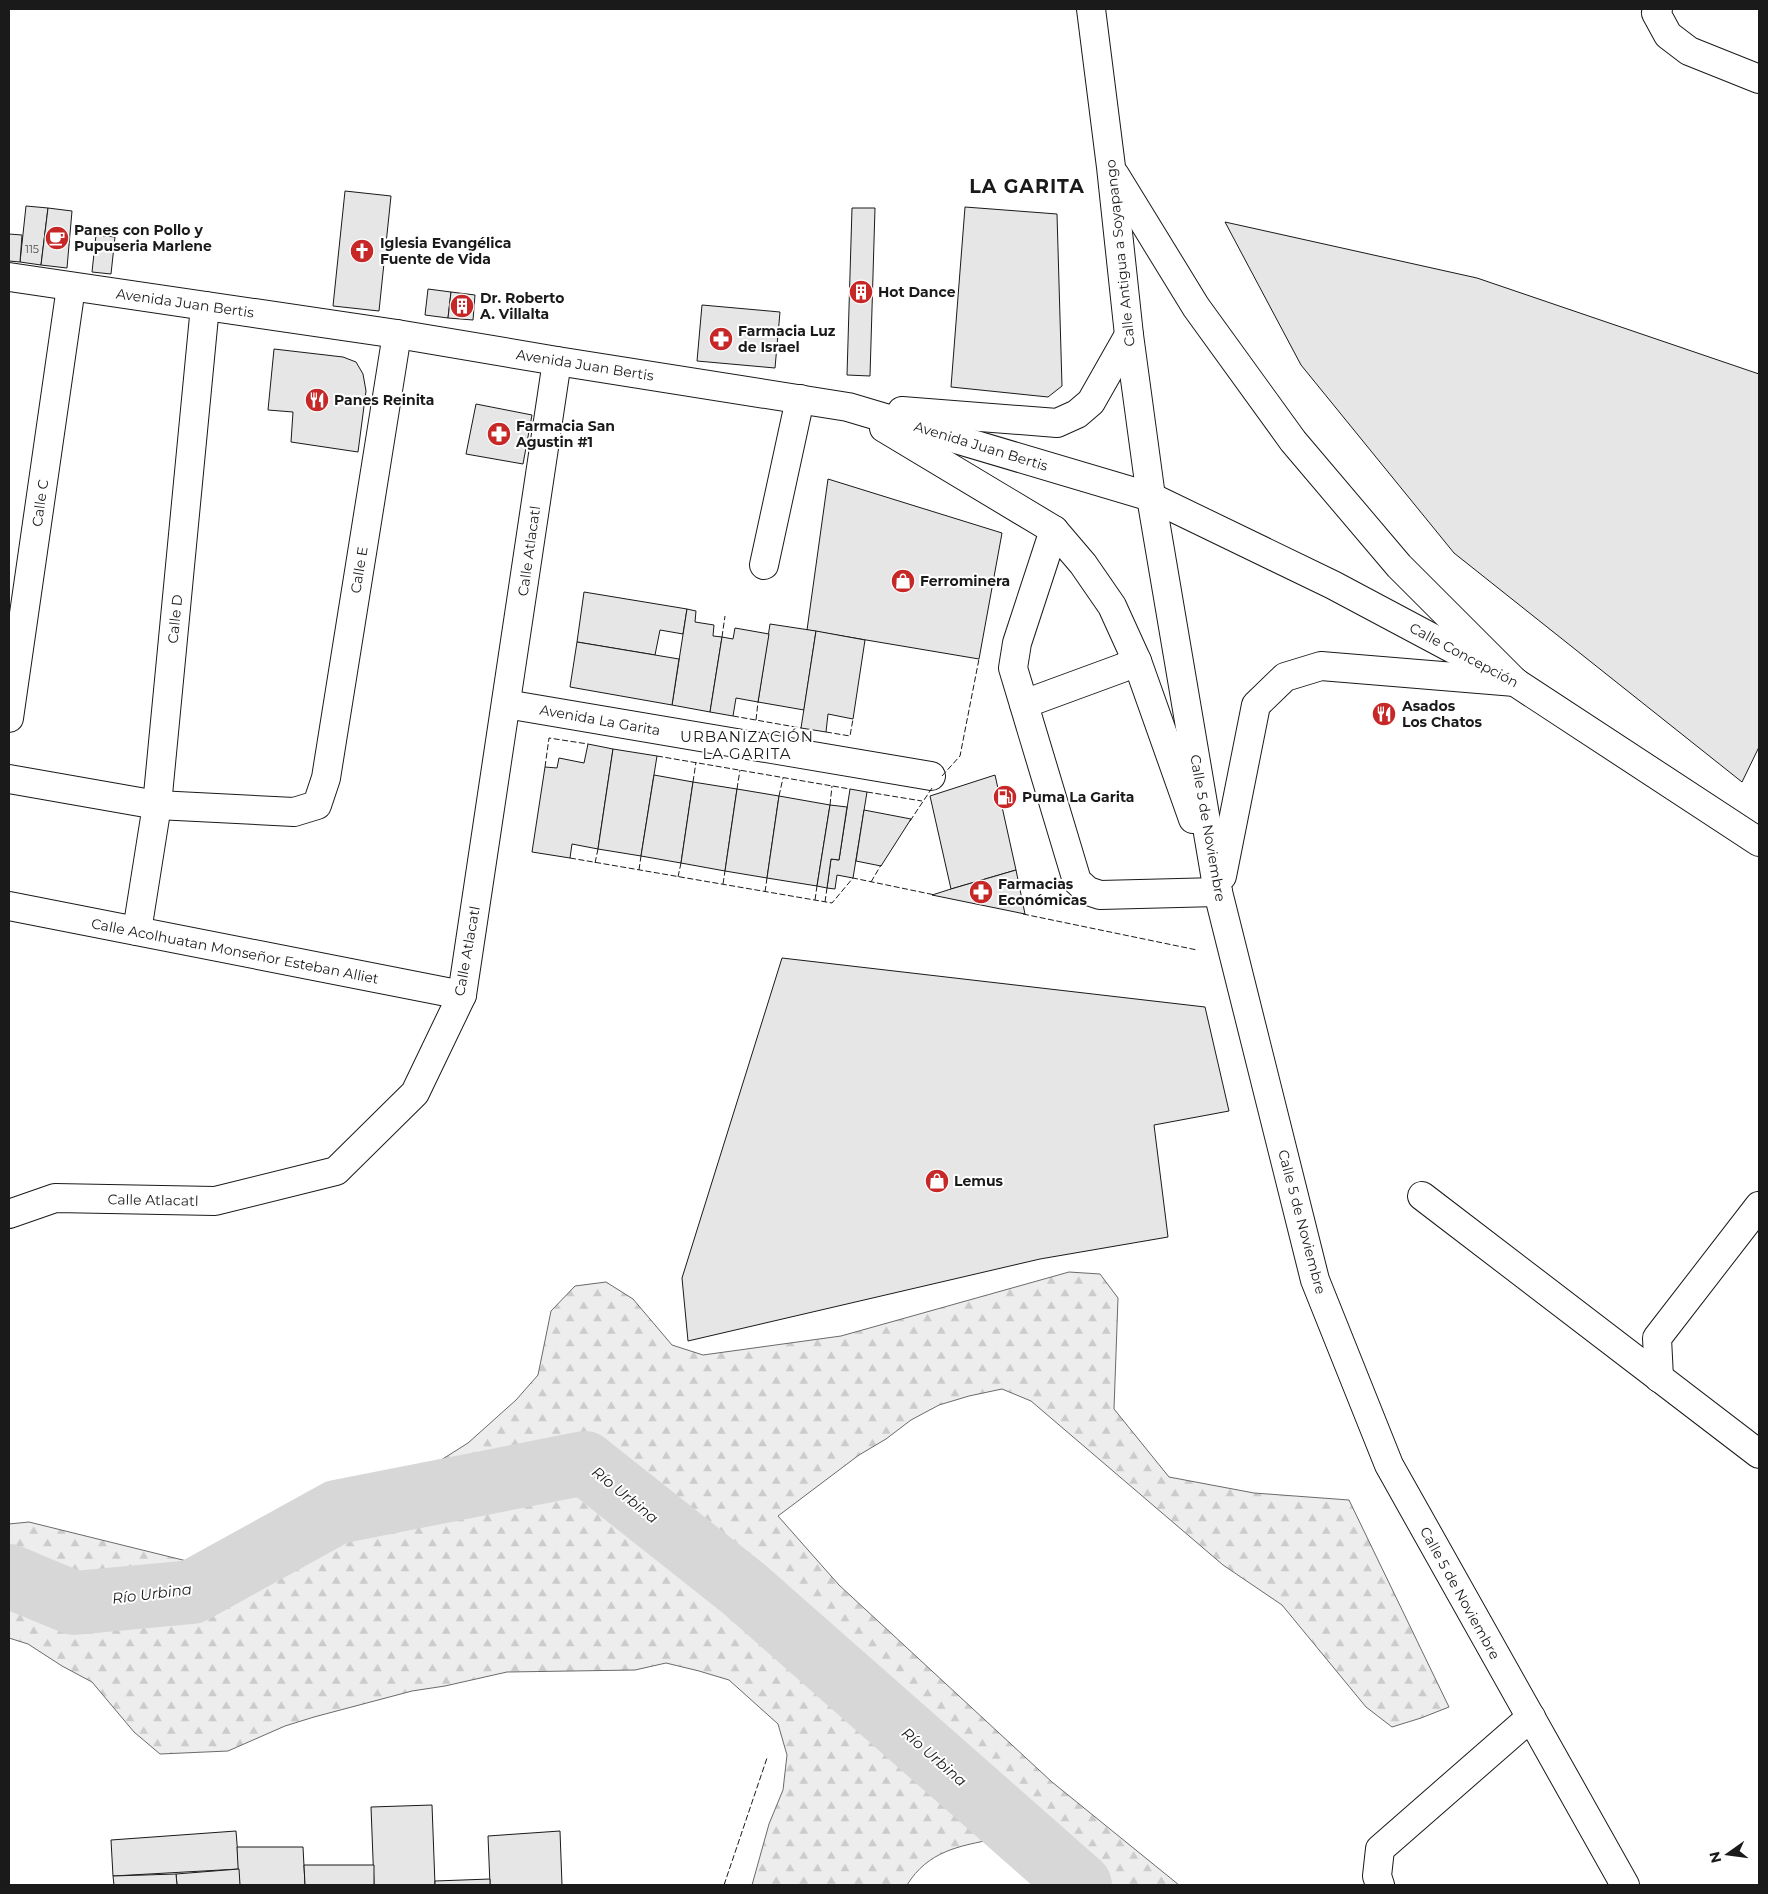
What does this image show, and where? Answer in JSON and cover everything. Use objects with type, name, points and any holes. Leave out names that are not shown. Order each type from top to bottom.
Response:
[{"type":"main road","name":"Calle Antigua a Soyapango","points":[[1090,9],[1111,167],[1129,335],[1151,497]]},
{"type":"main road","points":[[1657,11],[1668,35],[1689,51],[1759,79]]},
{"type":"main road","points":[[1111,167],[1196,308],[1293,441],[1399,566],[1515,682]]},
{"type":"main road","name":"Avenida Juan Bertis","points":[[9,278],[397,334],[848,407],[1151,497]]},
{"type":"main road","name":"Calle C","points":[[9,718],[71,287]]},
{"type":"main road","name":"Calle D","points":[[137,931],[157,805],[205,306]]},
{"type":"main road","name":"Calle E","points":[[157,805],[294,812],[317,805],[326,778],[397,334]]},
{"type":"main road","points":[[848,407],[1057,422],[1077,414],[1091,402],[1129,335]]},
{"type":"main road","name":"Calle Atlacatl","points":[[9,1214],[55,1198],[215,1201],[336,1171],[415,1093],[462,995],[556,361]]},
{"type":"main road","points":[[764,565],[800,399]]},
{"type":"main road","points":[[848,407],[1054,530],[1083,564],[1112,606],[1137,661],[1218,892]]},
{"type":"main road","name":"Calle Concepción","points":[[1151,497],[1333,585],[1515,682],[1759,842]]},
{"type":"main road","name":"Calle 5 de Noviembre","points":[[1151,497],[1218,892],[1315,1280],[1389,1465],[1625,1885]]},
{"type":"main road","points":[[1054,530],[1017,643],[1014,668],[1077,881],[1088,891],[1100,895],[1218,892]]},
{"type":"main road","points":[[1024,704],[1137,661]]},
{"type":"main road","points":[[1218,892],[1256,706],[1285,677],[1321,666],[1515,682]]},
{"type":"main road","name":"Avenida La Garita","points":[[506,704],[931,776]]},
{"type":"main road","points":[[9,779],[157,805]]},
{"type":"main road","name":"Calle Acolhuatan Monseñor Esteban Alliet","points":[[9,906],[462,995]]},
{"type":"main road","points":[[1422,1196],[1759,1454]]},
{"type":"main road","points":[[1659,1378],[1657,1338],[1759,1206]]},
{"type":"main road","points":[[1380,1885],[1377,1876],[1380,1849],[1530,1717]]},
{"type":"green space","points":[[1069,1272],[1100,1274],[1118,1298],[1114,1409],[1169,1477],[1254,1493],[1349,1500],[1449,1707],[1392,1727],[1366,1707],[1282,1605],[1223,1565],[1031,1401],[1002,1389],[939,1405],[911,1420],[886,1439],[859,1455],[778,1516],[839,1585],[1052,1782],[1179,1885],[1054,1885],[1023,1857],[995,1839],[969,1844],[935,1857],[915,1874],[907,1885],[752,1885],[769,1824],[783,1790],[787,1755],[778,1724],[729,1680],[666,1663],[635,1670],[507,1672],[445,1686],[412,1691],[314,1717],[285,1726],[228,1751],[160,1754],[134,1732],[92,1682],[62,1666],[28,1644],[9,1638],[9,1524],[29,1522],[207,1566],[378,1478],[441,1460],[468,1443],[516,1400],[538,1375],[551,1311],[575,1286],[606,1282],[633,1299],[672,1345],[703,1355],[841,1336]]},
{"type":"building","name":"Iglesia Evangélica Fuente de Vida","points":[[345,191],[391,196],[379,311],[333,306]]},
{"type":"building","points":[[26,206],[48,208],[41,265],[20,262]]},
{"type":"building","points":[[965,207],[1057,214],[1062,386],[1048,397],[951,387]]},
{"type":"building","name":"Panes con Pollo y Pupuseria Marlene","points":[[48,208],[72,211],[67,268],[41,265]]},
{"type":"building","name":"Hot Dance","points":[[852,208],[875,208],[870,376],[847,375]]},
{"type":"building","points":[[1225,222],[1477,278],[1759,374],[1759,747],[1742,782],[1454,553],[1301,365]]},
{"type":"building","points":[[9,234],[22,235],[20,262],[9,261]]},
{"type":"building","points":[[96,235],[115,237],[111,274],[92,272]]},
{"type":"building","points":[[428,289],[451,292],[448,318],[425,315]]},
{"type":"building","name":"Dr. Roberto A. Villalta","points":[[451,292],[475,295],[473,320],[448,318]]},
{"type":"building","points":[[702,305],[780,312],[775,368],[697,361]]},
{"type":"building","name":"Panes Reinita","points":[[274,349],[343,357],[356,362],[363,374],[366,391],[358,452],[291,442],[293,412],[268,410]]},
{"type":"building","name":"Farmacia San Agustin #1","points":[[476,404],[532,415],[523,464],[466,454]]},
{"type":"building","name":"Ferrominera","points":[[828,479],[1002,533],[979,659],[807,630]]},
{"type":"building","points":[[584,592],[687,609],[683,634],[660,630],[655,655],[577,642]]},
{"type":"building","points":[[687,609],[696,611],[695,622],[714,625],[713,636],[722,637],[710,712],[672,705]]},
{"type":"building","points":[[770,624],[816,631],[804,710],[758,702]]},
{"type":"building","points":[[735,628],[769,634],[758,702],[736,698],[733,716],[710,712],[722,637],[733,639]]},
{"type":"building","points":[[816,631],[865,640],[853,719],[828,714],[826,732],[801,728]]},
{"type":"building","points":[[577,642],[679,659],[672,705],[570,687]]},
{"type":"building","points":[[588,744],[613,749],[598,849],[572,844],[570,858],[532,852],[545,767],[557,768],[559,758],[584,763]]},
{"type":"building","points":[[613,749],[657,756],[641,856],[598,849]]},
{"type":"building","points":[[654,775],[693,782],[681,863],[641,856]]},
{"type":"building","points":[[995,775],[1016,870],[951,889],[930,796]]},
{"type":"building","points":[[693,782],[737,789],[725,871],[681,863]]},
{"type":"building","points":[[737,789],[779,796],[767,878],[725,871]]},
{"type":"building","points":[[850,789],[867,792],[853,878],[837,875],[835,889],[827,888],[831,859],[839,860]]},
{"type":"building","points":[[779,796],[830,805],[817,886],[767,878]]},
{"type":"building","points":[[830,805],[847,807],[839,860],[831,859],[827,888],[817,886]]},
{"type":"building","points":[[864,810],[911,819],[881,866],[856,861]]},
{"type":"building","name":"Farmacias Económicas","points":[[1016,870],[1025,914],[932,895],[951,889]]},
{"type":"building","name":"Lemus","points":[[782,958],[1205,1007],[1229,1111],[1154,1125],[1168,1237],[1040,1259],[688,1341],[682,1278]]},
{"type":"building","points":[[432,1805],[435,1885],[374,1885],[371,1807]]},
{"type":"building","points":[[236,1831],[239,1869],[113,1876],[111,1840]]},
{"type":"building","points":[[560,1831],[562,1885],[490,1885],[488,1836]]},
{"type":"building","points":[[237,1847],[303,1847],[305,1885],[239,1885]]},
{"type":"building","points":[[304,1865],[374,1865],[374,1885],[305,1885]]},
{"type":"building","points":[[239,1869],[240,1885],[177,1885],[176,1874]]},
{"type":"building","points":[[176,1874],[177,1885],[114,1885],[113,1876]]},
{"type":"building","points":[[490,1879],[490,1885],[435,1885],[435,1881]]},
{"type":"waterway","name":"Río Urbina","points":[[9,1576],[74,1603],[192,1592],[337,1512],[585,1463],[744,1589],[1080,1885]]},
{"type":"fence","points":[[722,637],[725,616]]},
{"type":"fence","points":[[942,776],[960,756],[979,659]]},
{"type":"fence","points":[[756,720],[758,702]]},
{"type":"fence","points":[[733,716],[801,728]]},
{"type":"fence","points":[[826,732],[850,736],[853,719]]},
{"type":"fence","points":[[545,767],[549,738],[588,744]]},
{"type":"fence","points":[[657,756],[850,789]]},
{"type":"fence","points":[[693,782],[696,762]]},
{"type":"fence","points":[[737,789],[740,770]]},
{"type":"fence","points":[[779,796],[783,778]]},
{"type":"fence","points":[[830,805],[832,786]]},
{"type":"fence","points":[[910,821],[932,788]]},
{"type":"fence","points":[[867,792],[922,801]]},
{"type":"fence","points":[[595,863],[598,849]]},
{"type":"fence","points":[[639,870],[641,856]]},
{"type":"fence","points":[[570,858],[832,903],[853,878],[935,895]]},
{"type":"fence","points":[[678,877],[681,863]]},
{"type":"fence","points":[[871,882],[881,865]]},
{"type":"fence","points":[[723,884],[725,871]]},
{"type":"fence","points":[[765,892],[767,878]]},
{"type":"fence","points":[[815,900],[817,886]]},
{"type":"fence","points":[[825,902],[827,888]]},
{"type":"fence","points":[[1023,914],[1197,950]]},
{"type":"fence","points":[[724,1885],[767,1758]]},
{"type":"place","name":"Panes con Pollo y Pupuseria Marlene","points":[[57,238]]},
{"type":"place","name":"Iglesia Evangélica Fuente de Vida","points":[[362,251]]},
{"type":"place","name":"Hot Dance","points":[[861,292]]},
{"type":"place","name":"Dr. Roberto A. Villalta","points":[[462,306]]},
{"type":"place","name":"Farmacia Luz de Israel","points":[[721,339]]},
{"type":"place","name":"Panes Reinita","points":[[317,400]]},
{"type":"place","name":"Farmacia San Agustin #1","points":[[499,434]]},
{"type":"place","name":"Ferrominera","points":[[903,581]]},
{"type":"place","name":"Asados Los Chatos","points":[[1384,714]]},
{"type":"place","name":"Puma La Garita","points":[[1005,797]]},
{"type":"place","name":"Farmacias Económicas","points":[[981,892]]},
{"type":"place","name":"Lemus","points":[[937,1181]]},
{"type":"district","name":"LA GARITA","points":[[1027,186]]},
{"type":"district","name":"URBANIZACIÓN LA GARITA","points":[[747,746]]}]
